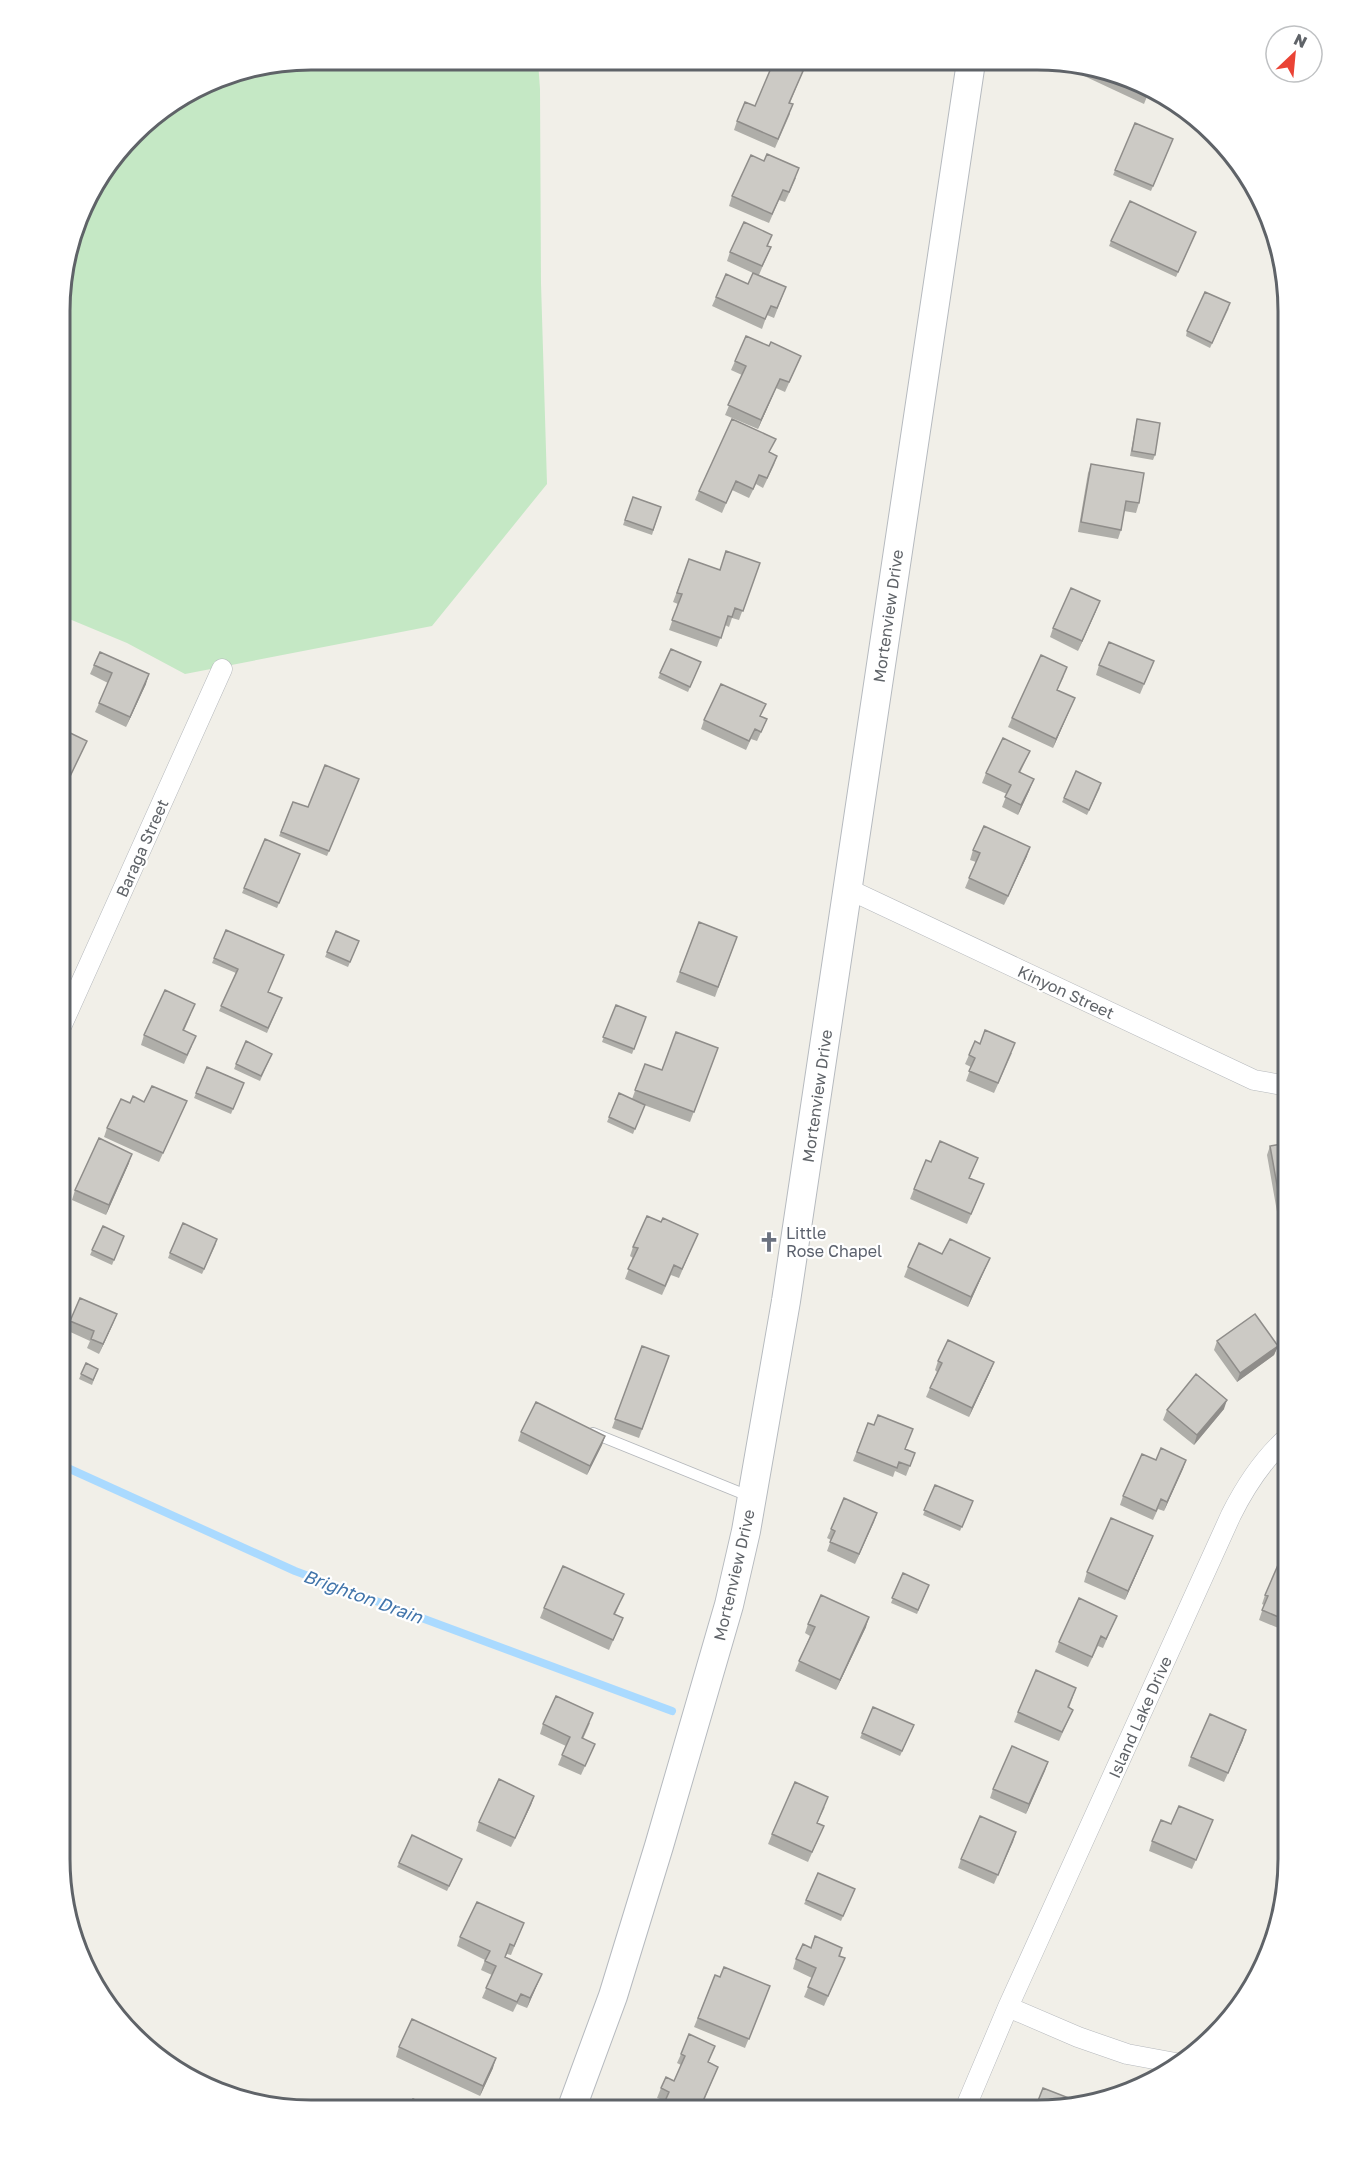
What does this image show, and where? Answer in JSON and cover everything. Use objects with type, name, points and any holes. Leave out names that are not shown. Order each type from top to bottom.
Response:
[{"type":"street","name":"Mortenview Drive","points":[[575,2100],[613,1996],[659,1845],[729,1605],[746,1530],[786,1301],[969,70]]},
{"type":"street","name":"Baraga Street","points":[[70,1007],[222,669]]},
{"type":"street","name":"Kinyon Street","points":[[848,889],[1254,1080],[1278,1084]]},
{"type":"street","name":"Island Lake Drive","points":[[969,2100],[1008,2007],[1241,1495],[1264,1461],[1278,1447]]},
{"type":"street","points":[[1008,2007],[1078,2037],[1126,2054],[1167,2062]]},
{"type":"lane","points":[[587,1430],[751,1497]]},
{"type":"green space","points":[[312,70],[539,70],[541,283],[547,484],[432,626],[185,674],[127,643],[70,619],[71,296],[75,265],[83,234],[95,205],[120,165],[141,141],[178,111],[205,95],[234,83],[265,75]]},
{"type":"building","points":[[770,70],[803,71],[789,103],[793,104],[778,139],[737,121],[745,102],[755,106]]},
{"type":"building","points":[[1135,123],[1173,139],[1153,186],[1115,170]]},
{"type":"building","points":[[767,154],[799,168],[789,192],[783,190],[772,214],[732,196],[751,155],[764,161]]},
{"type":"building","points":[[1130,201],[1196,232],[1178,272],[1111,241]]},
{"type":"building","points":[[744,222],[772,235],[767,246],[771,247],[762,266],[730,252]]},
{"type":"building","points":[[753,273],[786,287],[777,308],[771,306],[765,319],[716,297],[726,274],[748,284]]},
{"type":"building","points":[[1205,292],[1230,303],[1212,343],[1187,331]]},
{"type":"building","points":[[746,336],[769,346],[771,342],[801,356],[789,382],[780,379],[761,420],[728,405],[746,366],[735,361]]},
{"type":"building","points":[[732,419],[776,439],[769,452],[777,456],[767,478],[759,475],[753,489],[736,481],[726,503],[699,491]]},
{"type":"building","points":[[1137,419],[1160,423],[1155,455],[1132,451]]},
{"type":"building","points":[[1091,464],[1144,473],[1139,503],[1126,501],[1121,530],[1081,522]]},
{"type":"building","points":[[633,497],[661,507],[653,530],[625,520]]},
{"type":"building","points":[[726,551],[760,563],[743,611],[735,608],[732,617],[728,616],[721,638],[672,620],[682,594],[677,593],[689,559],[720,570]]},
{"type":"building","points":[[1071,588],[1100,601],[1082,641],[1053,628]]},
{"type":"building","points":[[1109,642],[1154,661],[1144,684],[1099,665]]},
{"type":"building","points":[[671,649],[701,662],[690,687],[660,673]]},
{"type":"building","points":[[100,652],[149,674],[130,717],[99,703],[112,673],[94,665]]},
{"type":"building","points":[[1041,655],[1067,667],[1057,690],[1075,698],[1056,739],[1012,718]]},
{"type":"building","points":[[721,684],[766,704],[760,716],[767,719],[761,732],[755,729],[749,741],[704,720]]},
{"type":"building","points":[[70,733],[87,741],[70,776]]},
{"type":"building","points":[[1003,738],[1030,751],[1019,772],[1034,779],[1021,805],[1005,797],[1011,785],[986,773]]},
{"type":"building","points":[[325,765],[359,779],[329,851],[281,832],[293,802],[308,807]]},
{"type":"building","points":[[1076,771],[1101,783],[1089,810],[1064,798]]},
{"type":"building","points":[[984,826],[1030,847],[1008,896],[969,878],[980,853],[973,850]]},
{"type":"building","points":[[265,839],[300,854],[279,903],[244,888]]},
{"type":"building","points":[[699,922],[737,937],[718,987],[680,972]]},
{"type":"building","points":[[226,930],[284,955],[268,992],[282,998],[268,1028],[221,1006],[238,969],[214,958]]},
{"type":"building","points":[[336,931],[359,941],[350,962],[327,952]]},
{"type":"building","points":[[165,990],[195,1004],[183,1030],[196,1036],[187,1055],[144,1035]]},
{"type":"building","points":[[616,1005],[646,1017],[634,1049],[603,1037]]},
{"type":"building","points":[[985,1030],[1015,1043],[998,1083],[969,1071],[975,1058],[969,1055],[975,1041],[980,1044]]},
{"type":"building","points":[[676,1032],[718,1048],[694,1112],[635,1090],[645,1064],[662,1070]]},
{"type":"building","points":[[246,1041],[272,1054],[261,1076],[236,1064]]},
{"type":"building","points":[[207,1067],[244,1083],[233,1109],[196,1093]]},
{"type":"building","points":[[152,1086],[187,1101],[163,1153],[107,1128],[121,1099],[130,1103],[133,1096],[144,1102]]},
{"type":"building","points":[[619,1093],[645,1105],[635,1129],[609,1117]]},
{"type":"building","points":[[99,1138],[132,1154],[109,1205],[75,1190]]},
{"type":"building","points":[[940,1141],[978,1158],[969,1178],[984,1184],[971,1214],[914,1189],[926,1160],[931,1162]]},
{"type":"building","points":[[1278,1145],[1278,1191],[1270,1146]]},
{"type":"building","points":[[647,1216],[661,1222],[663,1218],[698,1234],[682,1269],[674,1265],[665,1286],[628,1269],[638,1248],[633,1247]]},
{"type":"building","points":[[183,1223],[217,1239],[204,1269],[170,1253]]},
{"type":"building","points":[[103,1226],[124,1236],[114,1260],[92,1250]]},
{"type":"building","points":[[950,1239],[990,1258],[971,1297],[908,1267],[919,1243],[942,1254]]},
{"type":"building","points":[[80,1298],[117,1314],[103,1344],[91,1339],[94,1331],[70,1321]]},
{"type":"building","points":[[1255,1314],[1278,1346],[1240,1373],[1217,1341]]},
{"type":"building","points":[[948,1340],[994,1362],[972,1408],[930,1388],[942,1363],[938,1361]]},
{"type":"building","points":[[642,1346],[669,1356],[642,1429],[615,1419]]},
{"type":"building","points":[[86,1363],[98,1369],[93,1380],[81,1374]]},
{"type":"building","points":[[1196,1374],[1227,1400],[1197,1435],[1167,1410]]},
{"type":"building","points":[[536,1402],[605,1436],[590,1466],[521,1432]]},
{"type":"building","points":[[878,1415],[913,1429],[905,1449],[915,1453],[910,1466],[899,1462],[897,1468],[857,1452],[868,1423],[874,1425]]},
{"type":"building","points":[[1161,1448],[1186,1460],[1167,1502],[1161,1499],[1156,1511],[1123,1496],[1142,1454],[1156,1460]]},
{"type":"building","points":[[935,1485],[973,1501],[962,1527],[924,1510]]},
{"type":"building","points":[[844,1498],[877,1513],[859,1554],[830,1542],[835,1531],[831,1529]]},
{"type":"building","points":[[1111,1518],[1153,1536],[1128,1591],[1087,1572]]},
{"type":"building","points":[[1278,1565],[1278,1617],[1262,1610],[1268,1596],[1265,1595]]},
{"type":"building","points":[[563,1566],[624,1594],[614,1614],[623,1618],[613,1640],[544,1608]]},
{"type":"building","points":[[903,1573],[929,1585],[918,1610],[892,1598]]},
{"type":"building","points":[[821,1595],[869,1617],[840,1680],[799,1661],[815,1627],[808,1624]]},
{"type":"building","points":[[1079,1598],[1117,1616],[1106,1639],[1101,1636],[1092,1657],[1059,1642]]},
{"type":"building","points":[[1036,1670],[1076,1688],[1068,1707],[1073,1710],[1062,1732],[1018,1712]]},
{"type":"building","points":[[556,1696],[593,1713],[582,1738],[595,1744],[585,1766],[562,1755],[570,1737],[543,1724]]},
{"type":"building","points":[[873,1707],[914,1725],[902,1751],[862,1733]]},
{"type":"building","points":[[1210,1714],[1246,1730],[1228,1773],[1191,1757]]},
{"type":"building","points":[[1012,1746],[1048,1762],[1029,1804],[993,1789]]},
{"type":"building","points":[[499,1779],[534,1796],[515,1838],[479,1822]]},
{"type":"building","points":[[795,1782],[828,1797],[817,1823],[824,1826],[812,1852],[772,1834]]},
{"type":"building","points":[[1179,1806],[1213,1820],[1196,1860],[1152,1841],[1161,1820],[1171,1824]]},
{"type":"building","points":[[980,1816],[1016,1832],[998,1875],[961,1859]]},
{"type":"building","points":[[412,1835],[462,1859],[449,1886],[399,1863]]},
{"type":"building","points":[[818,1873],[855,1889],[843,1916],[806,1900]]},
{"type":"building","points":[[477,1902],[524,1923],[514,1946],[510,1944],[505,1957],[542,1974],[530,1998],[521,1994],[517,2002],[486,1988],[496,1966],[485,1961],[490,1951],[460,1937]]},
{"type":"building","points":[[815,1936],[842,1948],[839,1956],[845,1958],[828,1996],[808,1987],[816,1968],[796,1959],[803,1944],[811,1948]]},
{"type":"building","points":[[724,1967],[770,1986],[749,2039],[698,2018],[715,1975],[720,1977]]},
{"type":"building","points":[[412,2019],[496,2058],[483,2086],[399,2047]]},
{"type":"building","points":[[689,2034],[715,2046],[708,2062],[718,2067],[703,2100],[665,2100],[669,2092],[661,2088],[666,2077],[674,2081],[685,2056],[681,2054]]},
{"type":"building","points":[[1043,2088],[1069,2098],[1052,2100],[1038,2100]]},
{"type":"waterway","name":"Brighton Drain","points":[[70,1469],[295,1571],[672,1711]]},
{"type":"place","name":"Little Rose Chapel","points":[[769,1242]]}]
